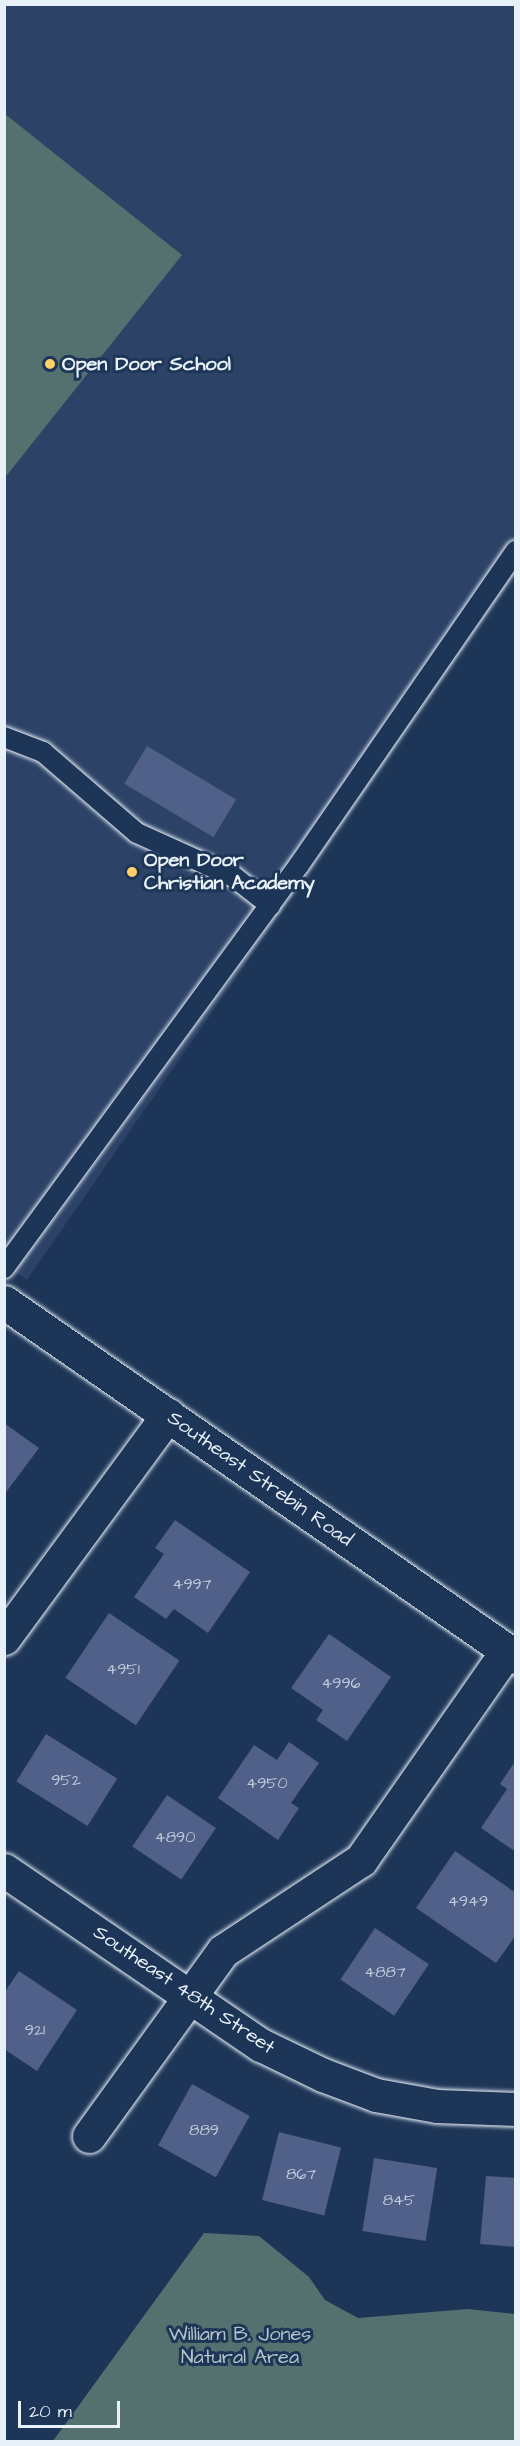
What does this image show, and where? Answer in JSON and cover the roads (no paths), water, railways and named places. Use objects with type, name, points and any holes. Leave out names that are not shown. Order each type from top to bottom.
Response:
[{"type":"street","name":"Southeast Strebin Road","points":[[4,1302],[512,1654]]},
{"type":"street","points":[[4,1638],[168,1415]]},
{"type":"street","points":[[89,2136],[224,1951],[361,1860],[512,1654]]},
{"type":"street","name":"Southeast 48th Street","points":[[4,1870],[261,2045],[376,2095],[437,2106],[516,2109]]},
{"type":"lane","points":[[4,1268],[270,905],[516,551]]},
{"type":"lane","points":[[4,737],[43,752],[137,833],[234,877],[270,905]]},
{"type":"place","name":"Open Door School","points":[[50,364]]},
{"type":"place","name":"Open Door Christian Academy","points":[[132,872]]},
{"type":"park label","name":"William B. Jones Natural Area","points":[[240,2346]]}]
